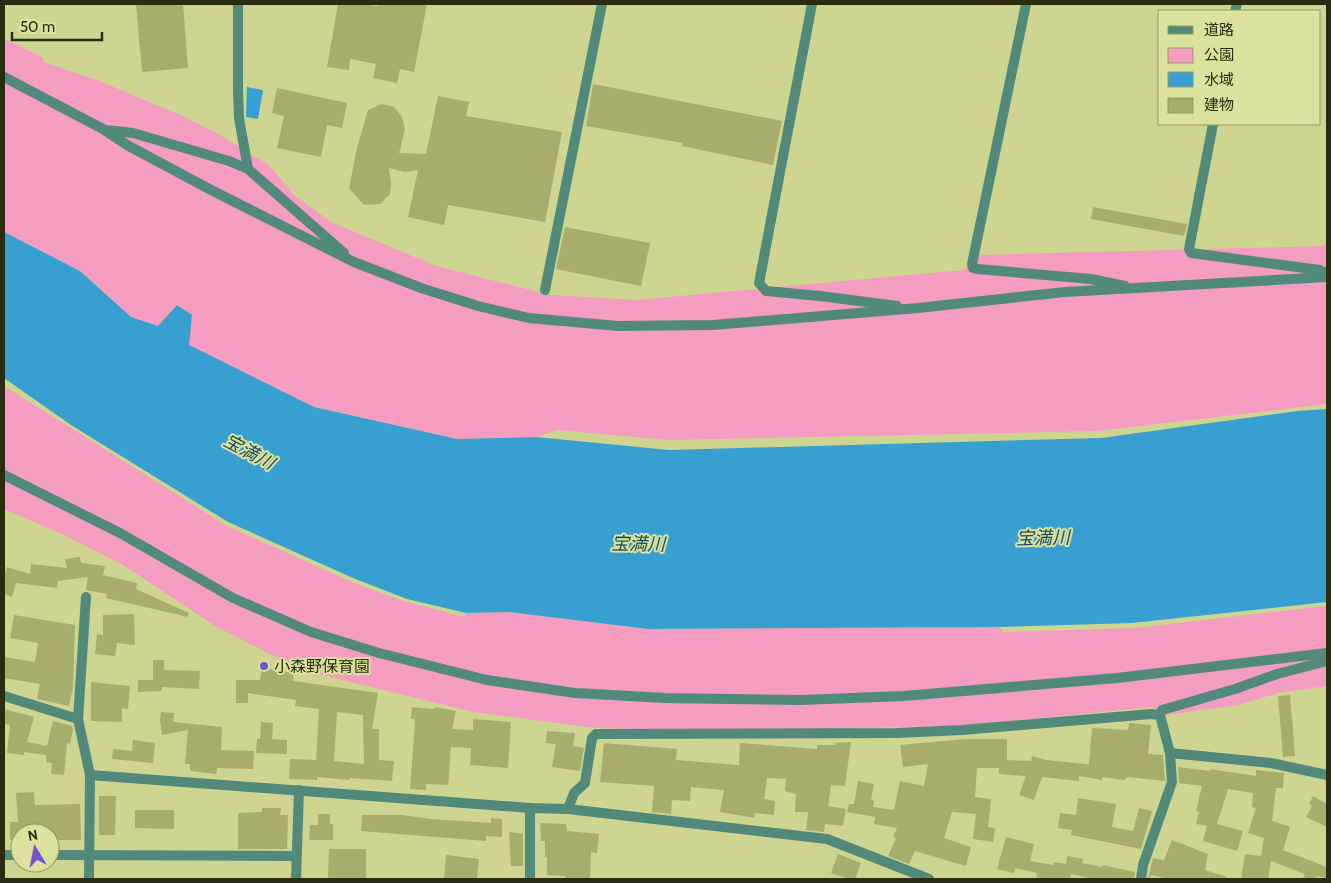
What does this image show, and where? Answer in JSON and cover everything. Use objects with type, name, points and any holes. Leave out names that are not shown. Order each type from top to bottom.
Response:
[{"type":"street","points":[[238,4],[239,109],[248,169]]},
{"type":"street","points":[[544,290],[602,4]]},
{"type":"street","points":[[812,4],[759,283],[766,291],[918,308]]},
{"type":"street","points":[[1026,4],[972,257],[973,268],[978,270],[1090,279],[1135,288]]},
{"type":"street","points":[[4,77],[103,129],[128,145],[204,186],[354,262],[421,288],[502,313],[529,318],[586,324],[662,327],[713,326],[918,308],[1047,294],[1327,275]]},
{"type":"street","points":[[1213,125],[1189,249],[1191,253],[1320,270],[1327,275]]},
{"type":"street","points":[[103,129],[133,134],[229,161],[248,169],[354,262]]},
{"type":"street","points":[[4,475],[120,533],[233,598],[311,632],[380,653],[487,680],[575,693],[665,698],[801,700],[904,696],[1098,680],[1327,653]]},
{"type":"street","points":[[86,597],[78,719],[90,775],[89,879]]},
{"type":"street","points":[[1141,879],[1172,782],[1170,753],[1160,715],[1162,710],[1327,661]]},
{"type":"street","points":[[4,696],[78,719]]},
{"type":"street","points":[[568,809],[574,793],[585,783],[592,738],[596,734],[897,733],[972,729],[1151,714],[1160,715]]},
{"type":"street","points":[[1170,753],[1272,763],[1327,775]]},
{"type":"street","points":[[90,775],[530,808],[568,809],[828,840],[929,879]]},
{"type":"street","points":[[296,879],[299,790]]},
{"type":"street","points":[[530,808],[530,879]]},
{"type":"street","points":[[60,855],[296,856]]},
{"type":"green space","points":[[4,39],[42,57],[44,62],[97,80],[187,118],[222,136],[270,166],[294,195],[331,222],[436,266],[551,295],[637,300],[964,270],[978,255],[1323,246],[1327,242],[1327,404],[1097,431],[668,440],[557,430],[536,437],[457,439],[314,407],[188,345],[192,315],[177,305],[158,326],[131,317],[80,271],[4,232]]},
{"type":"green space","points":[[4,386],[227,526],[352,582],[403,601],[464,617],[466,613],[509,612],[648,629],[999,627],[1003,632],[1135,628],[1327,606],[1327,686],[1278,693],[1238,705],[1166,715],[1152,707],[959,726],[718,731],[595,728],[473,712],[302,670],[215,626],[123,565],[62,534],[4,509]]},
{"type":"water","points":[[247,87],[263,90],[258,119],[246,117]]},
{"type":"water","name":"宝満川","points":[[4,232],[80,271],[131,317],[158,326],[177,305],[192,315],[189,345],[314,407],[457,439],[536,437],[669,450],[1101,438],[1297,411],[1327,409],[1327,602],[1132,623],[999,627],[648,629],[509,612],[466,613],[407,599],[353,578],[228,522],[71,425],[4,378]]},
{"type":"building","points":[[136,4],[183,4],[188,68],[142,72]]},
{"type":"building","points":[[338,4],[377,6],[378,4],[427,4],[414,72],[400,69],[397,83],[373,78],[376,64],[350,59],[349,70],[327,67]]},
{"type":"building","points":[[593,84],[782,121],[773,165],[682,146],[683,143],[586,126]]},
{"type":"building","points":[[277,88],[347,103],[342,128],[327,125],[321,157],[277,148],[284,116],[272,113]]},
{"type":"building","points":[[438,96],[469,102],[466,116],[562,132],[545,222],[448,205],[444,225],[408,217],[418,170],[405,172],[389,168],[390,194],[380,204],[364,205],[349,188],[357,148],[368,110],[382,104],[394,107],[402,117],[405,130],[399,153],[426,154]]},
{"type":"building","points":[[1093,207],[1187,224],[1184,236],[1091,219]]},
{"type":"building","points":[[565,227],[650,243],[641,286],[556,269]]},
{"type":"building","points":[[80,557],[81,563],[105,566],[103,575],[137,583],[136,589],[189,613],[188,617],[106,598],[107,594],[86,590],[88,577],[58,581],[57,588],[16,583],[12,597],[4,594],[4,577],[7,567],[30,574],[31,564],[67,568],[65,559]]},
{"type":"building","points":[[134,614],[135,645],[117,643],[115,656],[95,654],[97,634],[103,635],[103,615]]},
{"type":"building","points":[[14,615],[75,625],[73,688],[69,706],[37,699],[40,684],[4,678],[4,657],[35,662],[38,643],[10,638]]},
{"type":"building","points":[[153,660],[164,660],[164,670],[200,671],[199,689],[162,687],[162,691],[138,692],[138,680],[153,680]]},
{"type":"building","points":[[262,668],[294,673],[293,681],[378,693],[372,729],[379,729],[379,760],[394,761],[392,781],[317,777],[317,780],[289,779],[290,759],[316,760],[319,709],[295,706],[296,700],[248,693],[248,703],[236,703],[236,680],[260,680]],"holes":[[[337,712],[363,715],[364,764],[334,761]]]},
{"type":"building","points":[[91,682],[130,686],[128,709],[122,708],[122,722],[91,721]]},
{"type":"building","points":[[1290,695],[1295,756],[1283,757],[1278,696]]},
{"type":"building","points":[[412,707],[434,709],[435,707],[456,711],[452,729],[473,730],[473,719],[511,722],[508,768],[470,765],[471,748],[451,747],[448,785],[426,784],[426,790],[410,789],[415,722],[414,719],[411,719]]},
{"type":"building","points":[[4,709],[34,717],[27,742],[47,746],[53,721],[72,726],[70,744],[67,743],[64,775],[51,774],[52,763],[46,762],[46,755],[24,752],[24,755],[7,753],[10,725],[4,724]]},
{"type":"building","points":[[161,712],[174,713],[173,722],[222,727],[221,750],[254,751],[253,769],[217,768],[216,774],[190,771],[190,764],[185,764],[188,730],[162,735]]},
{"type":"building","points":[[261,722],[273,723],[272,739],[287,740],[287,754],[256,753],[257,739],[260,739]]},
{"type":"building","points":[[1129,723],[1151,725],[1148,754],[1163,755],[1165,781],[1128,777],[1124,780],[1103,777],[1102,780],[1079,776],[1079,781],[1042,777],[1034,800],[1019,795],[1026,776],[999,774],[999,768],[977,768],[975,797],[991,799],[988,827],[995,828],[993,842],[973,839],[976,814],[952,812],[944,838],[971,847],[966,866],[915,851],[909,864],[888,856],[896,838],[893,837],[897,828],[874,824],[875,817],[847,812],[849,804],[854,804],[858,781],[874,784],[871,799],[874,801],[873,807],[894,810],[900,781],[924,786],[928,764],[903,767],[900,745],[965,739],[1007,739],[1007,760],[1031,761],[1032,756],[1046,760],[1089,764],[1092,728],[1128,730]]},
{"type":"building","points":[[547,731],[575,733],[573,746],[584,748],[580,771],[552,767],[556,744],[546,743]]},
{"type":"building","points":[[133,740],[155,743],[153,763],[112,759],[113,749],[132,751]]},
{"type":"building","points":[[851,742],[845,786],[831,785],[828,806],[846,809],[843,826],[825,824],[824,832],[806,830],[808,812],[795,812],[796,794],[785,791],[786,779],[767,778],[764,799],[775,801],[774,815],[755,813],[755,818],[720,812],[724,790],[691,787],[690,801],[672,800],[671,814],[652,812],[654,786],[600,782],[604,743],[677,749],[676,760],[739,765],[740,743],[817,749],[817,745],[835,745],[835,743]]},
{"type":"building","points":[[1178,767],[1210,771],[1210,769],[1256,776],[1256,770],[1284,773],[1283,788],[1276,788],[1272,821],[1290,827],[1283,850],[1327,867],[1327,878],[1317,876],[1316,879],[1303,879],[1305,874],[1271,861],[1268,879],[1241,879],[1245,854],[1261,856],[1264,838],[1248,833],[1256,808],[1252,807],[1253,793],[1228,789],[1217,824],[1243,831],[1237,851],[1203,841],[1207,826],[1196,824],[1199,812],[1196,811],[1202,786],[1179,783]]},
{"type":"building","points":[[34,792],[35,805],[80,804],[81,840],[60,840],[60,823],[10,823],[18,822],[16,793]]},
{"type":"building","points":[[99,796],[116,796],[115,835],[99,835]]},
{"type":"building","points":[[1313,796],[1327,804],[1327,827],[1306,817],[1312,806],[1309,804]]},
{"type":"building","points":[[1078,798],[1116,804],[1112,827],[1133,831],[1139,808],[1152,811],[1141,849],[1071,835],[1072,830],[1058,828],[1060,813],[1076,815]]},
{"type":"building","points":[[262,808],[281,808],[280,815],[288,815],[287,849],[238,849],[238,813],[262,812]]},
{"type":"building","points":[[135,810],[174,810],[174,829],[135,828]]},
{"type":"building","points":[[318,814],[330,814],[330,824],[333,824],[333,840],[309,840],[310,825],[318,825]]},
{"type":"building","points":[[362,815],[402,815],[491,823],[491,818],[502,819],[502,837],[486,836],[486,841],[361,831]]},
{"type":"building","points":[[540,823],[566,824],[567,831],[599,834],[597,853],[591,852],[590,879],[565,879],[565,876],[547,875],[545,841],[541,841]]},
{"type":"building","points":[[509,832],[523,834],[523,866],[511,866]]},
{"type":"building","points":[[1006,837],[1034,844],[1030,861],[1053,865],[1054,862],[1066,864],[1067,856],[1083,859],[1082,863],[1102,867],[1103,865],[1135,872],[1134,879],[1094,879],[1071,874],[1070,879],[1047,879],[1036,877],[1037,873],[1015,868],[1014,873],[997,869]]},
{"type":"building","points":[[1172,840],[1208,854],[1205,870],[1227,877],[1226,879],[1168,879],[1151,875],[1150,879],[1148,879],[1153,858],[1164,860]]},
{"type":"building","points":[[329,849],[366,849],[366,879],[328,879]]},
{"type":"building","points":[[838,854],[861,863],[855,879],[848,879],[831,873]]},
{"type":"building","points":[[446,855],[479,859],[477,879],[444,879]]},
{"type":"place","name":"小森野保育園","points":[[264,666]]}]
